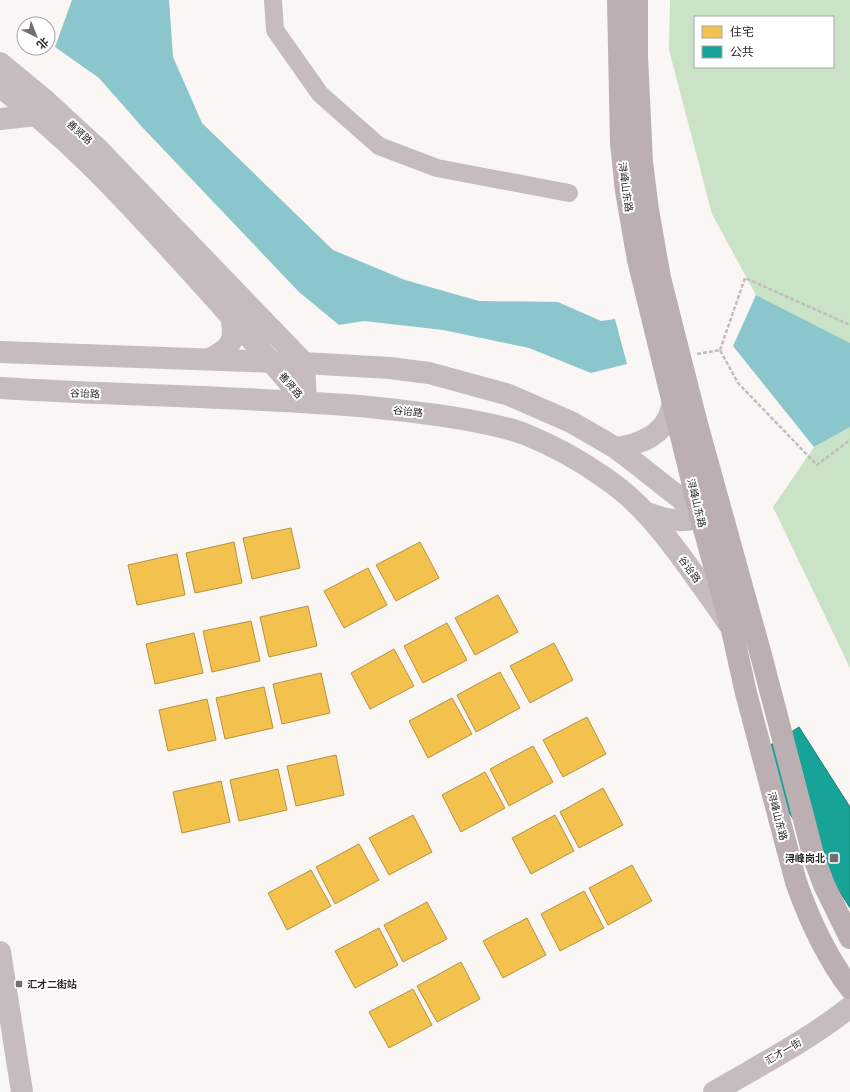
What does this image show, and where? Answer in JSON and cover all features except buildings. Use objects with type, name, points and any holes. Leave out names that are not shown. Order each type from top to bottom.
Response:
[{"type":"main road","name":"浔峰山东路","points":[[618,0],[620,136],[626,191],[638,260],[701,518],[732,630],[748,700],[796,882],[807,912],[822,944],[850,988]]},
{"type":"main road","name":"浔峰山东路","points":[[637,0],[637,56],[641,148],[653,244],[673,333],[732,547],[814,858],[824,885],[850,938]]},
{"type":"street","points":[[273,0],[274,30],[320,94],[378,146],[437,168],[570,193]]},
{"type":"street","name":"善贤路","points":[[0,64],[46,101],[96,147],[304,362],[306,402]]},
{"type":"street","name":"善贤路","points":[[0,87],[37,115],[122,196],[231,316],[306,402]]},
{"type":"street","points":[[0,119],[37,115]]},
{"type":"street","points":[[210,359],[225,351],[233,340],[234,329],[231,316]]},
{"type":"street","points":[[0,352],[304,362],[390,368],[429,373],[509,395],[571,422],[616,448],[638,465],[680,498],[732,547]]},
{"type":"street","name":"谷诒路","points":[[0,388],[58,392],[306,402],[439,414],[526,434],[585,465],[620,489],[645,512],[675,547],[712,598],[732,630]]},
{"type":"street","points":[[616,448],[643,442],[653,436],[665,424],[670,415],[673,401]]},
{"type":"street","points":[[620,489],[638,465]]},
{"type":"street","points":[[645,512],[672,521],[701,518],[720,505]]},
{"type":"street","points":[[0,952],[22,1092]]},
{"type":"street","name":"汇才一街","points":[[714,1092],[797,1043],[850,1008]]},
{"type":"path","points":[[850,324],[745,278],[720,350],[738,383],[817,465],[850,440]]},
{"type":"path","points":[[690,355],[720,350]]},
{"type":"green space","points":[[670,0],[850,0],[850,343],[756,295],[712,214],[669,50]]},
{"type":"green space","points":[[850,427],[850,668],[773,507],[814,447]]},
{"type":"water","points":[[72,0],[169,0],[173,57],[202,123],[333,250],[405,280],[479,301],[558,302],[601,321],[615,319],[627,364],[591,373],[529,348],[443,330],[364,321],[339,325],[299,292],[143,128],[99,78],[56,48]]},
{"type":"water","points":[[756,295],[850,343],[850,427],[814,447],[733,346]]},
{"type":"place","name":"浔峰岗北","points":[[834,858]]},
{"type":"place","name":"汇才二街站","points":[[19,984]]}]
